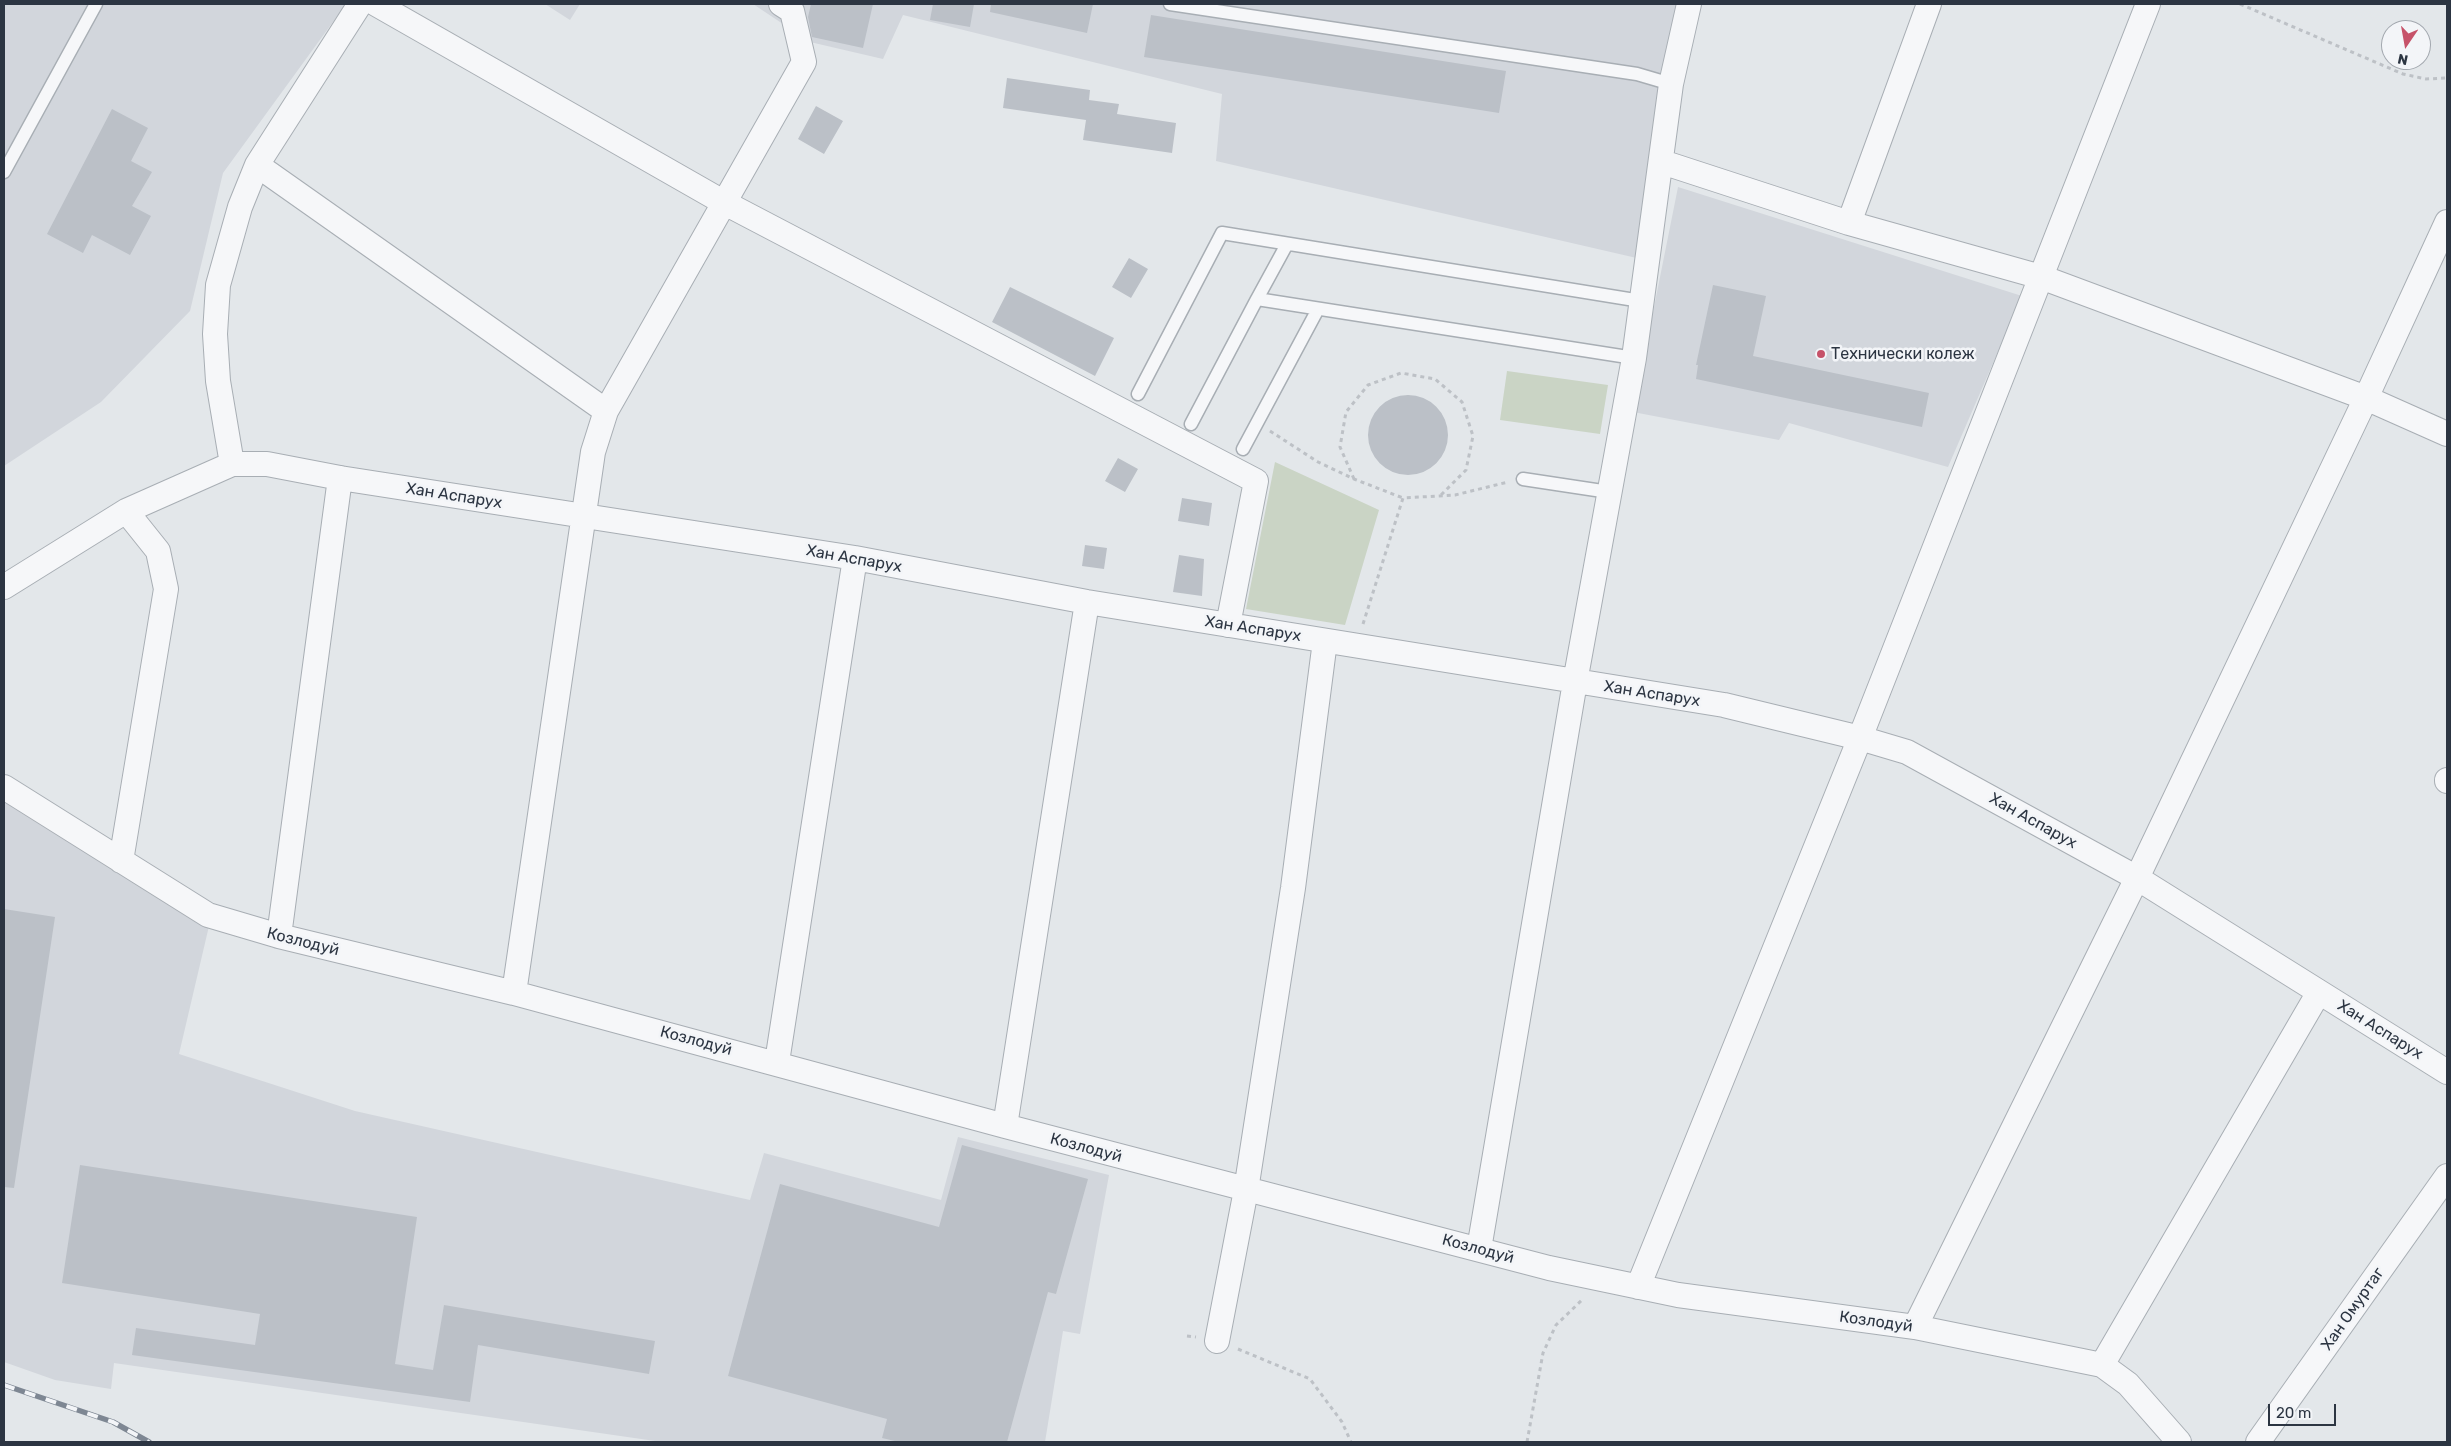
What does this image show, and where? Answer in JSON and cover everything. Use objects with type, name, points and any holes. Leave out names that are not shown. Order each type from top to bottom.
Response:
[{"type":"street","points":[[232,464],[218,381],[215,334],[218,285],[240,207],[257,165],[360,4]]},
{"type":"street","points":[[376,4],[723,202],[1256,481],[1228,625]]},
{"type":"street","points":[[514,992],[582,516],[594,452],[606,411],[804,62],[792,11],[781,4]]},
{"type":"street","points":[[1479,1249],[1575,682],[1634,358],[1662,162],[1671,84],[1689,4]]},
{"type":"street","points":[[1849,223],[1929,4]]},
{"type":"street","points":[[1638,1287],[1860,738],[2148,4]]},
{"type":"street","points":[[1662,162],[1849,223],[2041,277],[2366,398],[2447,434]]},
{"type":"street","points":[[257,165],[606,411]]},
{"type":"street","points":[[1915,1328],[2137,878],[2366,398],[2447,222]]},
{"type":"street","name":"Хан Аспарух","points":[[4,588],[126,511],[232,464],[267,464],[340,478],[855,558],[1087,602],[1724,705],[1860,738],[1907,752],[2137,878],[2447,1072]]},
{"type":"street","points":[[279,936],[340,478]]},
{"type":"street","points":[[121,861],[166,589],[158,551],[126,511]]},
{"type":"street","points":[[777,1062],[855,558]]},
{"type":"street","points":[[1005,1126],[1087,602]]},
{"type":"street","points":[[1217,1342],[1246,1190],[1293,888],[1325,641]]},
{"type":"street","name":"Козлодуй","points":[[4,787],[208,915],[279,936],[514,992],[777,1062],[1005,1126],[1549,1268],[1678,1295],[1915,1328],[2102,1365],[2128,1384],[2179,1442]]},
{"type":"street","points":[[2102,1365],[2319,992]]},
{"type":"street","name":"Хан Омуртаг","points":[[2258,1442],[2447,1176]]},
{"type":"lane","points":[[4,172],[96,4]]},
{"type":"lane","points":[[1170,4],[1637,74],[1671,84]]},
{"type":"lane","points":[[1138,394],[1222,233],[1642,301]]},
{"type":"lane","points":[[1192,424],[1287,244]]},
{"type":"lane","points":[[1257,299],[1634,358]]},
{"type":"lane","points":[[1243,449],[1318,309]]},
{"type":"lane","points":[[1523,479],[1609,492]]},
{"type":"path","points":[[2240,4],[2403,74],[2426,79],[2447,78]]},
{"type":"path","points":[[1354,480],[1340,447],[1346,412],[1368,385],[1376,382],[1401,373],[1436,379],[1462,402],[1473,436],[1466,470],[1441,495]]},
{"type":"path","points":[[1257,422],[1318,462],[1354,480],[1403,498],[1455,495],[1523,479]]},
{"type":"path","points":[[1355,646],[1403,498]]},
{"type":"path","points":[[1527,1442],[1543,1353],[1556,1325],[1572,1307],[1585,1298]]},
{"type":"path","points":[[1187,1336],[1217,1342],[1310,1379],[1342,1422],[1351,1442]]},
{"type":"shaded area","points":[[4,4],[346,4],[223,173],[190,311],[101,402],[4,466]]},
{"type":"shaded area","points":[[545,4],[580,4],[570,20]]},
{"type":"shaded area","points":[[753,4],[1688,4],[1641,259],[1216,161],[1222,94],[903,15],[883,59],[810,42]]},
{"type":"shaded area","name":"Технически колеж","points":[[1678,187],[2022,296],[1948,467],[1789,423],[1779,440],[1633,412]]},
{"type":"shaded area","points":[[4,793],[209,926],[179,1054],[355,1111],[750,1200],[764,1153],[941,1200],[958,1137],[1109,1175],[1080,1334],[1063,1331],[1045,1442],[662,1442],[114,1363],[111,1389],[55,1380],[4,1362]]},
{"type":"green space","points":[[1507,371],[1608,385],[1600,434],[1500,420]]},
{"type":"green space","points":[[1275,462],[1379,510],[1345,625],[1246,609]]},
{"type":"building","points":[[811,4],[873,4],[863,48],[812,37],[808,17]]},
{"type":"building","points":[[933,4],[974,4],[970,27],[930,20]]},
{"type":"building","points":[[991,4],[1093,4],[1087,33],[990,12]]},
{"type":"building","points":[[1151,15],[1506,71],[1499,113],[1144,57]]},
{"type":"building","points":[[1007,78],[1090,90],[1089,100],[1119,104],[1117,114],[1176,123],[1172,153],[1083,140],[1086,120],[1003,108]]},
{"type":"building","points":[[816,106],[843,121],[824,154],[798,139]]},
{"type":"building","points":[[112,109],[148,128],[131,161],[152,172],[132,206],[151,216],[130,255],[92,235],[83,253],[47,234]]},
{"type":"building","points":[[1129,258],[1148,269],[1131,298],[1112,287]]},
{"type":"building","points":[[1713,285],[1766,296],[1753,356],[1929,393],[1922,427],[1696,379],[1698,365],[1696,365]]},
{"type":"building","points":[[1010,287],[1114,338],[1095,376],[992,322]]},
{"type":"building","points":[[1408,395],[1423,398],[1436,407],[1445,420],[1448,435],[1445,450],[1436,463],[1423,472],[1408,475],[1393,472],[1380,463],[1371,450],[1368,435],[1371,420],[1380,407],[1393,398]]},
{"type":"building","points":[[1118,458],[1138,469],[1125,492],[1105,481]]},
{"type":"building","points":[[1182,498],[1212,503],[1209,526],[1178,521]]},
{"type":"building","points":[[1085,545],[1107,548],[1104,569],[1082,566]]},
{"type":"building","points":[[1179,555],[1204,559],[1202,596],[1173,592]]},
{"type":"building","points":[[4,909],[55,917],[14,1188],[4,1187]]},
{"type":"building","points":[[962,1145],[1088,1179],[1056,1294],[1048,1292],[1007,1442],[899,1442],[882,1438],[887,1419],[728,1376],[780,1184],[939,1227]]},
{"type":"building","points":[[80,1165],[417,1217],[395,1364],[433,1370],[444,1305],[655,1341],[649,1374],[478,1345],[470,1402],[132,1355],[136,1328],[255,1345],[260,1314],[62,1283]]},
{"type":"railway","points":[[4,1385],[113,1422],[149,1442]]},
{"type":"place","name":"Технически колеж","points":[[1821,354]]}]
